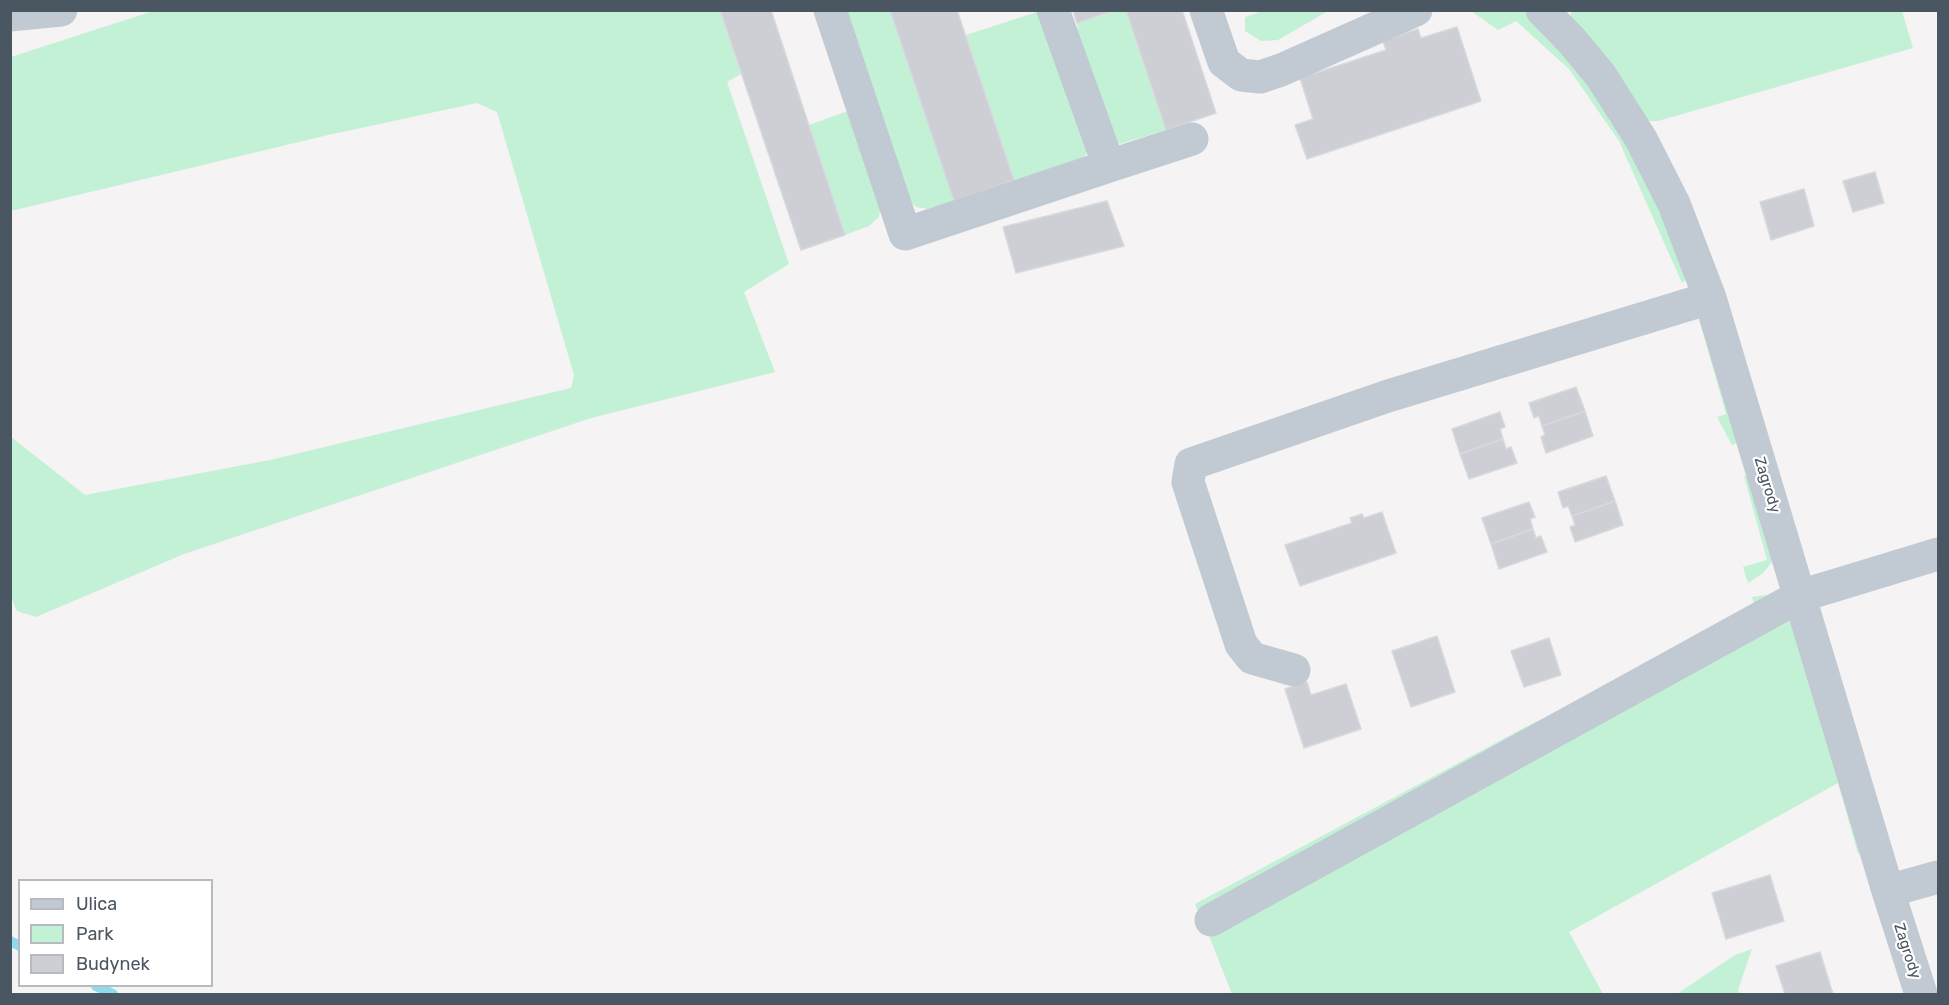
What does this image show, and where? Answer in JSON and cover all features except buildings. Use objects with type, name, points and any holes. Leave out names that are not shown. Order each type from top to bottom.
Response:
[{"type":"street","points":[[10,15],[62,10]]},
{"type":"street","points":[[830,10],[905,234],[1192,139]]},
{"type":"street","points":[[1053,10],[1109,166]]},
{"type":"street","points":[[1206,10],[1224,62],[1241,75],[1260,77],[1281,70],[1416,10]]},
{"type":"street","name":"Zagrody","points":[[1542,10],[1601,76],[1641,139],[1674,204],[1710,298],[1921,994]]},
{"type":"street","points":[[1294,670],[1252,658],[1241,644],[1188,482],[1191,464],[1388,396],[1710,298]]},
{"type":"street","points":[[1211,920],[1800,596],[1938,554]]},
{"type":"street","points":[[1888,891],[1938,877]]},
{"type":"green space","points":[[1266,10],[1328,11],[1278,40],[1261,41],[1245,31],[1245,17]]},
{"type":"green space","points":[[1571,10],[1902,11],[1913,48],[1658,121],[1649,121],[1571,21]]},
{"type":"green space","points":[[153,11],[720,11],[741,74],[727,82],[789,264],[744,292],[775,372],[591,418],[184,554],[36,617],[17,611],[10,595],[11,437],[85,495],[270,460],[571,388],[574,375],[497,112],[477,103],[328,135],[11,211],[11,57]]},
{"type":"green space","points":[[841,11],[890,11],[954,201],[928,209],[916,207],[905,197]]},
{"type":"green space","points":[[1040,11],[1090,150],[1081,161],[1014,180],[966,35]]},
{"type":"green space","points":[[1114,11],[1126,11],[1166,130],[1120,144],[1111,141],[1080,55],[1077,23]]},
{"type":"green space","points":[[1471,11],[1525,11],[1565,49],[1627,138],[1690,277],[1682,283],[1619,141],[1569,69],[1516,21],[1498,30]]},
{"type":"green space","points":[[851,110],[881,203],[879,217],[869,226],[845,235],[809,125]]},
{"type":"green space","points":[[1699,319],[1708,324],[1745,440],[1732,445],[1717,417],[1726,414]]},
{"type":"green space","points":[[1754,472],[1772,562],[1763,573],[1748,583],[1743,567],[1767,560],[1744,476]]},
{"type":"green space","points":[[1766,595],[1761,608],[1201,919],[1195,904],[1518,731],[1756,610],[1752,597]]},
{"type":"green space","points":[[1786,621],[1794,622],[1863,848],[1858,854],[1838,783],[1569,932],[1603,994],[1232,994],[1209,936],[1479,780]]},
{"type":"green space","points":[[1752,949],[1738,990],[1740,994],[1677,994],[1735,955]]},
{"type":"waterway","points":[[10,941],[18,945]]},
{"type":"waterway","points":[[98,987],[113,994]]}]
